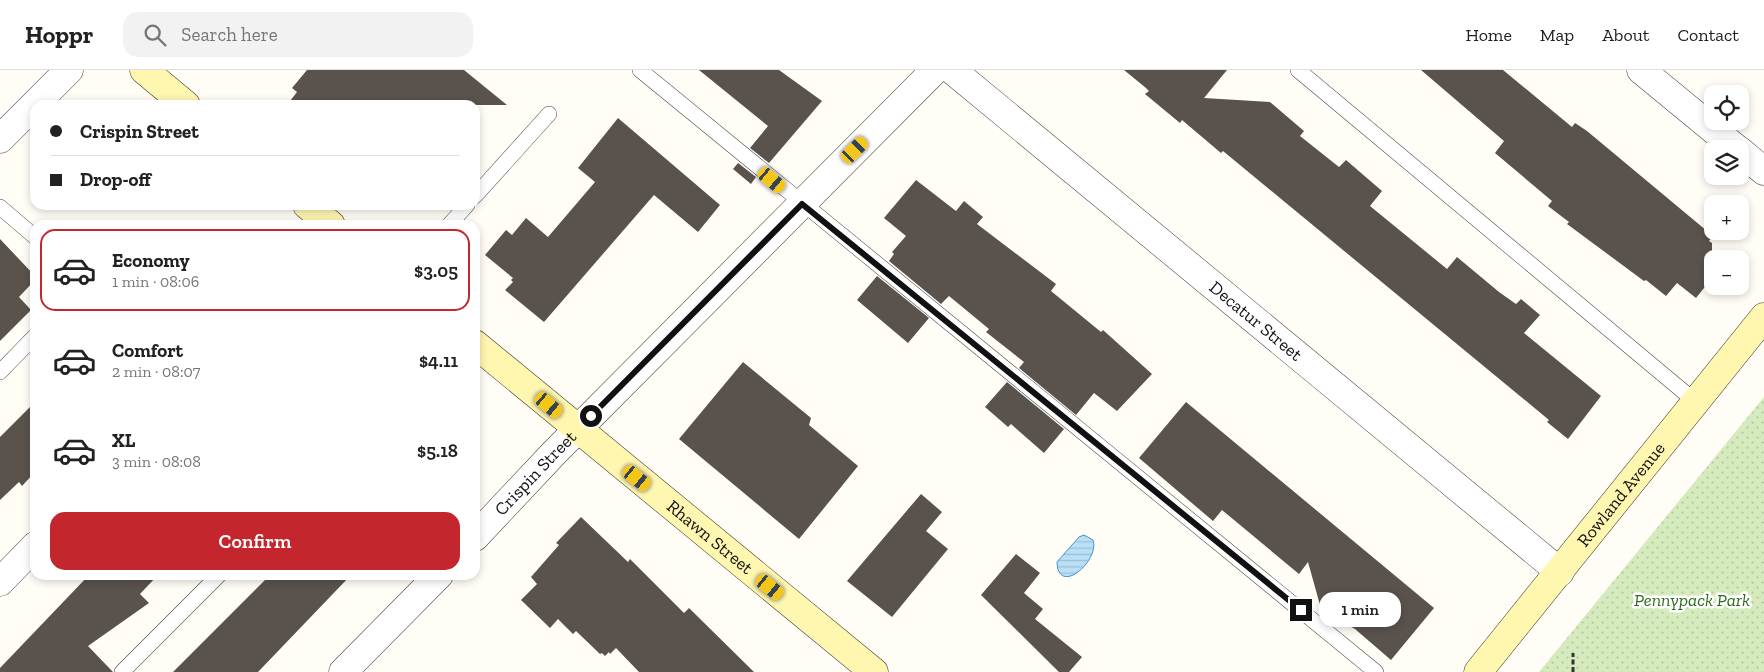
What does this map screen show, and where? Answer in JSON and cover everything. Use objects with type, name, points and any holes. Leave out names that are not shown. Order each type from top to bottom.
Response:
[{"type":"main road","points":[[144,70],[180,100]]},
{"type":"main road","points":[[313,210],[325,220]]},
{"type":"main road","name":"Rowland Avenue","points":[[1478,672],[1764,317]]},
{"type":"main road","name":"Rhawn Street","points":[[480,348],[874,672]]},
{"type":"street","points":[[39,100],[69,70]]},
{"type":"street","name":"Crispin Street","points":[[480,532],[578,429],[934,70]]},
{"type":"street","name":"Decatur Street","points":[[952,70],[1560,572]]},
{"type":"street","points":[[1641,70],[1726,140]]},
{"type":"street","points":[[0,139],[30,109]]},
{"type":"street","points":[[1749,159],[1764,171]]},
{"type":"street","points":[[0,582],[30,551]]},
{"type":"street","points":[[343,672],[434,580]]},
{"type":"lane","points":[[640,70],[1376,672]]},
{"type":"lane","points":[[1298,70],[1696,402]]},
{"type":"lane","points":[[480,190],[549,114]]},
{"type":"lane","points":[[0,207],[30,233]]},
{"type":"lane","points":[[454,220],[462,210]]},
{"type":"lane","points":[[0,372],[30,341]]},
{"type":"lane","points":[[122,672],[214,580]]},
{"type":"path","points":[[1573,653],[1573,672]]},
{"type":"green space","name":"Pennypack Park","points":[[1764,397],[1764,672],[1539,672]]},
{"type":"water","points":[[1084,535],[1093,540],[1094,548],[1090,557],[1078,572],[1071,576],[1064,576],[1059,572],[1057,562],[1079,537]]},
{"type":"building","points":[[307,70],[464,70],[507,105],[480,105],[480,100],[291,100],[297,92],[292,88]]},
{"type":"building","points":[[699,70],[779,70],[822,101],[769,163],[750,148],[768,126]]},
{"type":"building","points":[[1124,70],[1227,70],[1204,98],[1270,102],[1304,131],[1300,136],[1339,167],[1346,160],[1382,191],[1370,206],[1447,269],[1457,257],[1516,304],[1521,299],[1540,315],[1524,333],[1601,396],[1568,439],[1547,422],[1549,420],[1223,151],[1221,153],[1182,120],[1180,123],[1145,94],[1149,91]]},
{"type":"building","points":[[1421,70],[1503,70],[1572,127],[1575,123],[1587,131],[1704,228],[1704,240],[1710,240],[1712,243],[1712,250],[1704,250],[1704,288],[1696,298],[1677,283],[1666,296],[1646,280],[1644,281],[1567,224],[1569,222],[1548,206],[1552,201],[1495,153],[1504,141]]},
{"type":"building","points":[[618,118],[720,205],[698,232],[654,195],[544,322],[505,290],[513,282],[511,280],[513,278],[485,255],[506,230],[512,235],[526,218],[548,237],[595,182],[578,168]]},
{"type":"building","points":[[738,163],[756,177],[751,184],[733,169]]},
{"type":"building","points":[[916,180],[956,211],[964,201],[983,217],[977,224],[1056,284],[1051,291],[1101,332],[1103,330],[1152,374],[1117,411],[1094,393],[1076,415],[1019,368],[1024,362],[986,332],[989,329],[949,296],[941,304],[889,261],[894,254],[892,252],[906,236],[884,218]]},
{"type":"building","points":[[0,239],[30,271],[30,285],[19,297],[30,311],[0,341]]},
{"type":"building","points":[[877,276],[929,318],[908,343],[857,300]]},
{"type":"building","points":[[743,362],[811,418],[809,425],[858,466],[799,539],[679,439]]},
{"type":"building","points":[[1007,382],[1064,429],[1044,453],[1011,424],[1008,427],[985,407]]},
{"type":"building","points":[[1186,402],[1434,608],[1391,660],[1355,629],[1338,620],[1336,614],[1320,605],[1308,562],[1299,574],[1222,510],[1213,521],[1139,458]]},
{"type":"building","points":[[30,407],[30,477],[22,486],[19,482],[0,500],[0,437]]},
{"type":"building","points":[[921,494],[942,512],[926,531],[948,549],[892,617],[847,581]]},
{"type":"building","points":[[581,517],[628,562],[630,559],[684,613],[689,608],[754,672],[639,672],[616,648],[605,656],[602,653],[600,654],[576,631],[573,634],[558,619],[550,628],[521,600],[537,584],[531,577],[559,545],[556,543]]},
{"type":"building","points":[[1016,554],[1040,573],[1024,593],[1043,609],[1035,619],[1082,657],[1069,672],[1059,672],[981,595]]},
{"type":"building","points":[[84,580],[153,580],[140,594],[149,603],[88,646],[113,672],[0,672],[0,668]]},
{"type":"building","points":[[265,580],[346,580],[258,672],[173,672]]},
{"type":"route","points":[[591,416],[802,204],[1301,610]]}]
